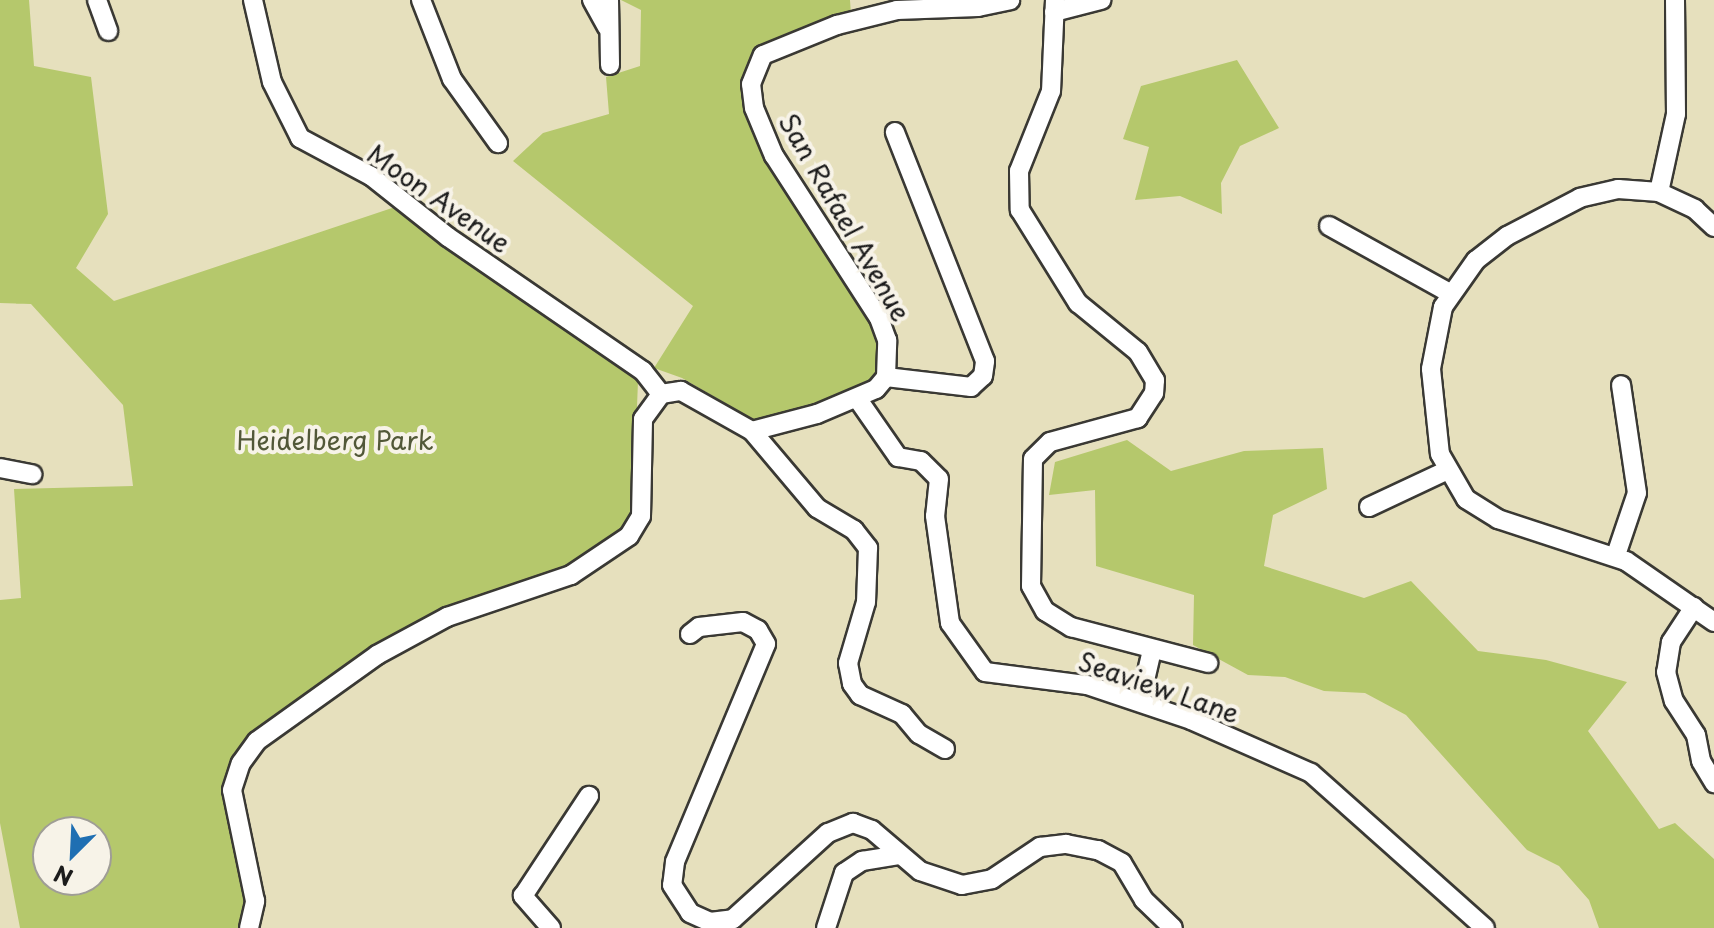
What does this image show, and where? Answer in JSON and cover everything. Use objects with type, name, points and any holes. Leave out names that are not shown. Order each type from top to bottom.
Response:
[{"type":"street","points":[[97,0],[108,31]]},
{"type":"street","name":"Moon Avenue","points":[[253,0],[272,82],[300,138],[371,176],[448,237],[643,371],[661,394]]},
{"type":"street","points":[[421,0],[452,79],[498,143]]},
{"type":"street","points":[[592,0],[609,30]]},
{"type":"street","points":[[609,0],[610,65]]},
{"type":"street","name":"San Rafael Avenue","points":[[886,377],[887,340],[879,318],[774,156],[754,108],[753,74],[773,48],[837,25],[897,10],[978,7],[1010,0]]},
{"type":"street","points":[[1101,0],[1054,6],[1051,91],[1019,171],[1020,210],[1078,303],[1138,352],[1155,380],[1154,393],[1138,418],[1050,442],[1033,459],[1031,586],[1059,622],[1208,663]]},
{"type":"street","points":[[1659,192],[1676,114],[1675,0]]},
{"type":"street","points":[[752,431],[774,429],[857,398],[876,389],[886,377],[951,389],[971,387],[983,376],[985,361],[895,132]]},
{"type":"street","points":[[1714,227],[1695,209],[1659,192],[1618,189],[1580,198],[1492,246],[1450,293],[1436,327],[1431,369],[1446,471],[1466,499],[1498,519],[1616,555],[1714,622]]},
{"type":"street","points":[[1329,226],[1450,293]]},
{"type":"street","points":[[1616,555],[1637,493],[1621,385]]},
{"type":"street","points":[[249,928],[255,901],[232,790],[249,750],[377,655],[447,617],[571,575],[629,536],[641,516],[643,419],[661,394],[681,391],[752,431],[817,508],[854,530],[868,548],[866,602],[848,663],[852,684],[860,695],[902,714],[919,734],[945,749]]},
{"type":"street","name":"Seaview Lane","points":[[857,398],[898,457],[921,461],[939,479],[935,516],[950,623],[985,672],[1061,680],[1140,702],[1311,773],[1485,928]]},
{"type":"street","points":[[0,468],[32,474]]},
{"type":"street","points":[[1369,507],[1446,471]]},
{"type":"street","points":[[1694,607],[1671,642],[1666,672],[1674,701],[1696,735],[1701,761],[1714,783]]},
{"type":"street","points":[[690,634],[699,627],[743,622],[758,630],[766,644],[675,862],[672,885],[682,905],[700,919],[733,919],[843,825],[872,830],[899,855],[934,878],[962,885],[992,879],[1040,847],[1066,844],[1098,850],[1122,863],[1144,900],[1173,928]]},
{"type":"street","points":[[1140,702],[1152,650]]},
{"type":"street","points":[[551,928],[523,896],[589,796]]},
{"type":"street","points":[[826,928],[844,873],[862,861],[899,855]]},
{"type":"green space","name":"Heidelberg Park","points":[[0,0],[29,0],[34,66],[91,77],[108,214],[76,268],[114,301],[401,205],[638,381],[633,511],[622,532],[566,568],[445,608],[370,649],[254,733],[237,752],[230,768],[248,906],[243,928],[20,928],[0,823],[0,600],[21,598],[14,489],[133,486],[123,405],[31,304],[0,303]]},
{"type":"green space","points":[[621,0],[850,0],[851,15],[762,48],[744,82],[881,337],[879,375],[802,414],[759,423],[682,378],[654,368],[693,306],[513,161],[543,133],[609,114],[606,77],[640,66],[641,10]]},
{"type":"green space","points":[[1237,60],[1279,128],[1240,146],[1221,183],[1222,214],[1180,196],[1135,200],[1149,147],[1123,139],[1141,86]]},
{"type":"green space","points":[[1127,440],[1171,471],[1244,451],[1323,448],[1327,489],[1273,515],[1264,566],[1364,598],[1411,581],[1478,651],[1546,660],[1627,682],[1588,731],[1659,829],[1675,823],[1714,859],[1714,928],[1599,928],[1589,900],[1559,866],[1527,850],[1406,715],[1365,693],[1324,691],[1285,677],[1248,675],[1193,645],[1194,595],[1096,566],[1095,490],[1049,495],[1055,462]]}]
